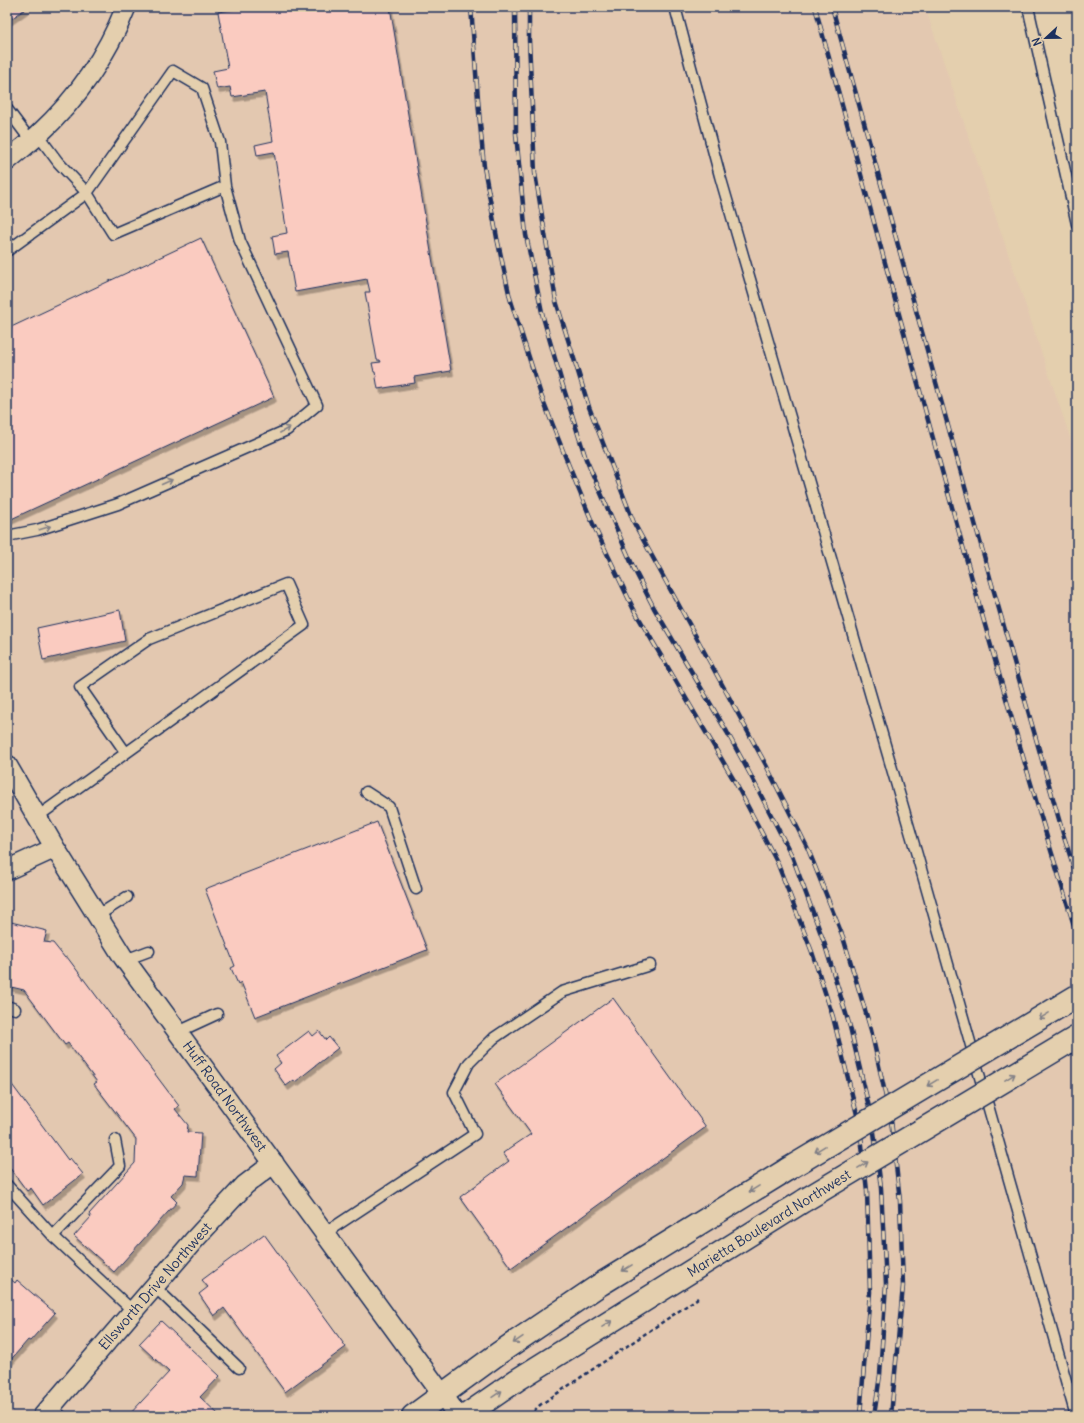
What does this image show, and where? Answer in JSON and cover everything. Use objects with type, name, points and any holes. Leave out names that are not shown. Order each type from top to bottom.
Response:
[{"type":"main road","points":[[413,1416],[499,1353],[601,1284],[788,1169],[1077,996]]},
{"type":"main road","name":"Marietta Boulevard Northwest","points":[[465,1416],[517,1380],[805,1200],[1077,1037]]},
{"type":"street","points":[[7,161],[35,138],[70,102],[98,64],[120,23],[126,7]]},
{"type":"street","name":"Huff Road Northwest","points":[[7,765],[55,848],[125,960],[458,1416]]},
{"type":"street","points":[[7,870],[55,848]]},
{"type":"street","name":"Ellsworth Drive Northwest","points":[[52,1413],[133,1311],[195,1238],[245,1185],[274,1163]]},
{"type":"lane","points":[[675,7],[720,176],[917,855],[1076,1416]]},
{"type":"lane","points":[[1028,7],[1077,224]]},
{"type":"lane","points":[[7,251],[87,193],[173,71],[202,88],[220,142],[225,186],[240,242],[317,405],[287,430],[118,504],[37,530],[7,536]]},
{"type":"lane","points":[[7,109],[87,193],[113,234],[225,186]]},
{"type":"lane","points":[[37,817],[126,754],[304,625],[286,584],[149,639],[80,687],[126,754]]},
{"type":"lane","points":[[366,792],[389,807],[416,889]]},
{"type":"lane","points":[[97,916],[127,897]]},
{"type":"lane","points":[[125,960],[150,951]]},
{"type":"lane","points":[[325,1233],[475,1134],[454,1092],[469,1063],[494,1038],[562,992],[650,965]]},
{"type":"lane","points":[[178,1032],[217,1014]]},
{"type":"lane","points":[[53,1236],[120,1166],[115,1140]]},
{"type":"lane","points":[[7,1184],[53,1236],[133,1311]]},
{"type":"lane","points":[[154,1286],[239,1368]]},
{"type":"path","points":[[529,1416],[540,1405],[704,1294]]},
{"type":"shaded area","points":[[7,7],[925,7],[1077,458],[1077,1416],[7,1416]]},
{"type":"building","points":[[7,7],[28,7],[7,22]]},
{"type":"building","points":[[251,7],[390,7],[451,371],[414,377],[415,383],[378,389],[372,363],[381,362],[380,360],[377,360],[365,292],[370,292],[367,279],[295,292],[288,252],[275,254],[272,236],[287,233],[274,152],[257,155],[255,145],[273,141],[265,92],[232,97],[230,87],[217,89],[213,71],[228,68],[218,12]]},
{"type":"building","points":[[201,238],[274,397],[7,521],[7,329]]},
{"type":"building","points":[[120,610],[125,641],[43,660],[37,628]]},
{"type":"building","points":[[377,822],[427,950],[255,1017],[241,982],[238,984],[231,968],[235,966],[205,889]]},
{"type":"building","points":[[7,921],[47,931],[44,942],[53,943],[65,958],[67,957],[179,1106],[175,1109],[188,1125],[187,1132],[201,1133],[198,1176],[185,1175],[183,1183],[171,1196],[177,1202],[114,1272],[74,1236],[91,1217],[89,1214],[135,1163],[136,1139],[94,1084],[97,1082],[68,1043],[65,1045],[24,990],[7,986]]},
{"type":"building","points":[[613,998],[706,1127],[511,1268],[460,1197],[509,1161],[503,1153],[531,1134],[495,1084]]},
{"type":"building","points":[[309,1031],[313,1036],[319,1031],[326,1040],[329,1037],[338,1048],[295,1082],[294,1080],[286,1086],[274,1069],[281,1063],[276,1056]]},
{"type":"building","points":[[7,1078],[68,1160],[70,1158],[83,1174],[43,1205],[31,1188],[27,1191],[7,1164]]},
{"type":"building","points":[[264,1234],[346,1347],[285,1392],[224,1308],[214,1316],[199,1294],[208,1287],[202,1280]]},
{"type":"building","points":[[7,1276],[15,1283],[17,1280],[55,1313],[7,1364]]},
{"type":"building","points":[[161,1321],[220,1376],[200,1397],[220,1416],[128,1416],[169,1372],[139,1344]]},
{"type":"railway","points":[[471,7],[484,167],[510,298],[541,395],[593,524],[633,608],[735,782],[777,862],[812,952],[833,1017],[860,1127],[867,1191],[870,1292],[860,1416]]},
{"type":"railway","points":[[515,7],[516,134],[526,235],[543,317],[586,459],[635,571],[654,608],[727,732],[792,856],[824,942],[850,1027],[873,1124],[881,1188],[886,1284],[880,1375],[874,1416]]},
{"type":"railway","points":[[529,7],[535,173],[556,301],[589,407],[634,523],[766,765],[808,849],[843,937],[871,1030],[891,1120],[900,1201],[903,1286],[891,1416]]},
{"type":"railway","points":[[815,7],[942,472],[1008,704],[1077,935]]},
{"type":"railway","points":[[832,7],[991,581],[1064,837],[1077,877]]}]
